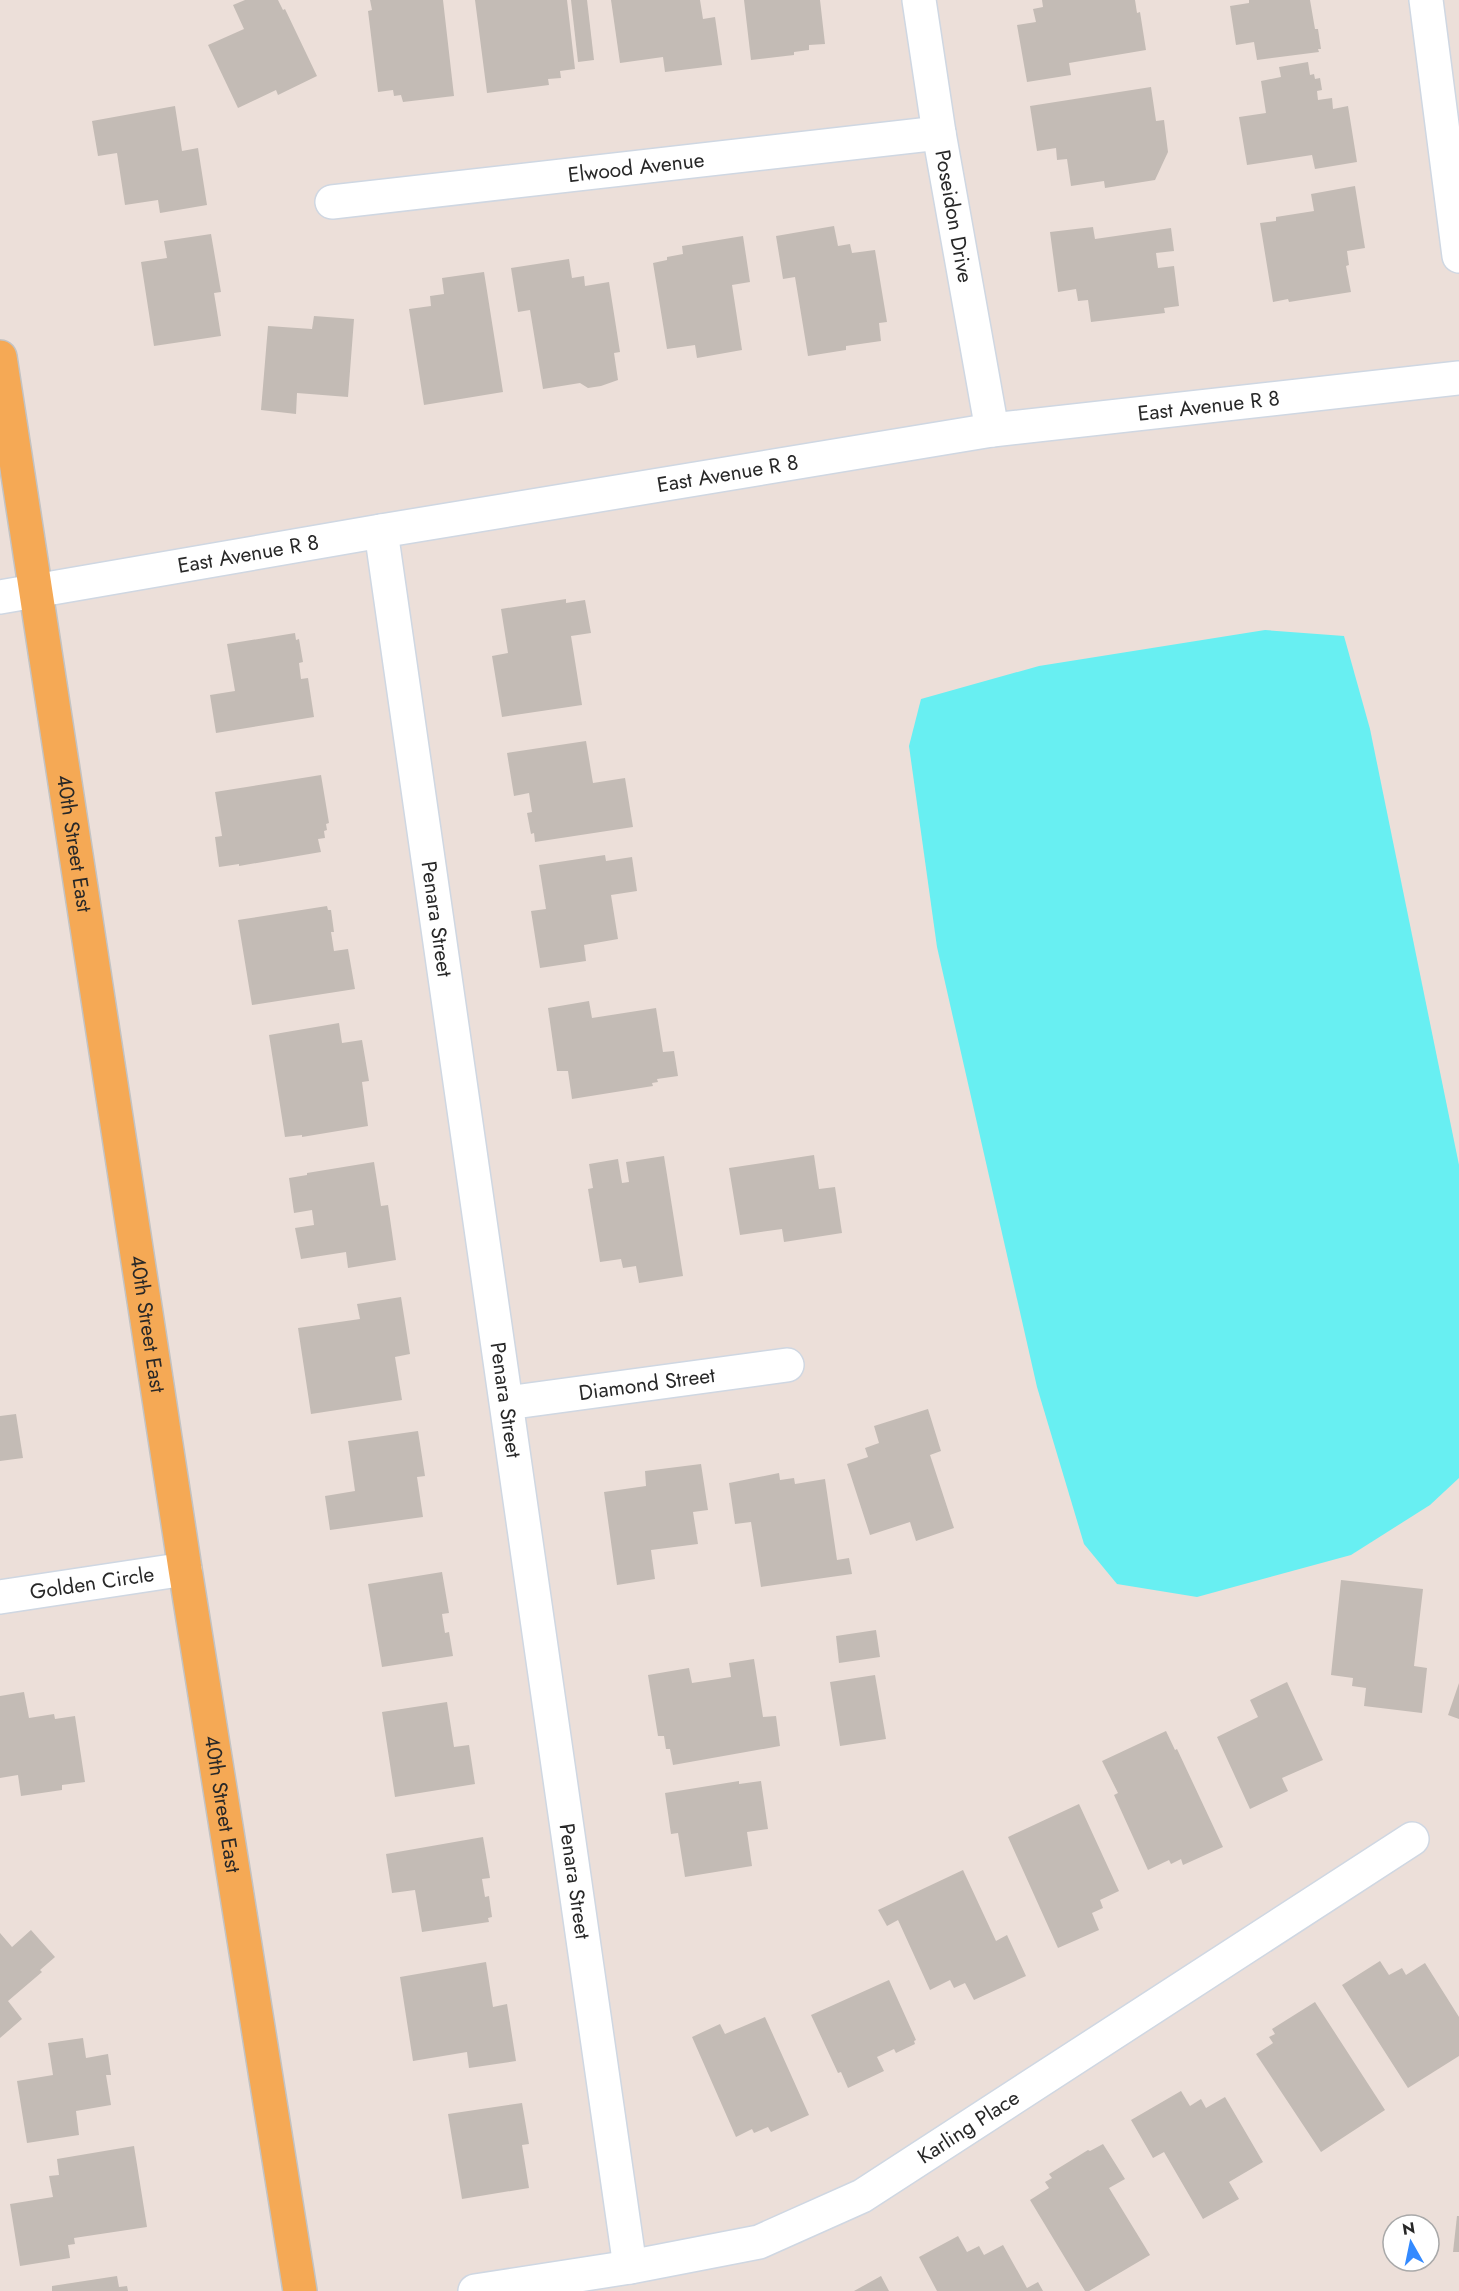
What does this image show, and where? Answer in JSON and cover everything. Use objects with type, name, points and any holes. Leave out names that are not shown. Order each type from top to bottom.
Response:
[{"type":"main road","name":"40th Street East","points":[[0,357],[185,1569],[300,2291]]},
{"type":"street","name":"Poseidon Drive","points":[[919,0],[939,133],[992,430]]},
{"type":"street","points":[[1426,0],[1446,45],[1459,256]]},
{"type":"street","name":"Elwood Avenue","points":[[332,202],[939,133]]},
{"type":"street","name":"East Avenue R 8","points":[[0,597],[381,531],[992,430],[1459,378]]},
{"type":"street","name":"Penara Street","points":[[381,531],[630,2267]]},
{"type":"street","name":"Diamond Street","points":[[507,1403],[786,1365]]},
{"type":"street","name":"Golden Circle","points":[[0,1597],[185,1569]]},
{"type":"street","name":"Karling Place","points":[[475,2291],[630,2267],[759,2242],[862,2196],[1412,1839]]},
{"type":"water","points":[[1265,630],[1344,636],[1370,729],[1459,1165],[1459,1478],[1430,1505],[1351,1555],[1197,1597],[1117,1584],[1084,1544],[1037,1387],[937,947],[909,746],[921,699],[1039,666]]},
{"type":"building","points":[[245,0],[278,0],[283,10],[285,9],[317,76],[278,95],[276,90],[238,108],[208,45],[244,29],[233,5]]},
{"type":"building","points":[[370,0],[443,0],[454,96],[403,102],[401,95],[394,96],[393,90],[378,92],[368,11],[372,10]]},
{"type":"building","points":[[475,0],[567,0],[575,69],[560,71],[561,78],[548,79],[549,85],[487,93]]},
{"type":"building","points":[[571,0],[587,0],[594,60],[578,62]]},
{"type":"building","points":[[611,0],[700,0],[703,19],[715,17],[722,65],[665,72],[663,57],[620,63]]},
{"type":"building","points":[[744,0],[820,0],[825,44],[809,45],[809,50],[794,52],[794,55],[751,60]]},
{"type":"building","points":[[1042,0],[1135,0],[1137,13],[1140,12],[1146,50],[1069,63],[1071,75],[1027,82],[1017,25],[1036,22],[1033,9],[1043,7]]},
{"type":"building","points":[[1249,0],[1310,0],[1315,29],[1318,29],[1321,49],[1318,49],[1319,52],[1257,60],[1254,42],[1236,45],[1230,6],[1249,3]]},
{"type":"building","points":[[1308,62],[1310,75],[1314,74],[1315,79],[1320,78],[1322,90],[1317,91],[1318,100],[1332,98],[1333,109],[1348,106],[1357,162],[1315,169],[1312,155],[1247,165],[1239,117],[1266,113],[1261,81],[1281,77],[1279,67]]},
{"type":"building","points":[[1151,87],[1156,121],[1164,120],[1168,152],[1155,180],[1105,188],[1104,181],[1071,186],[1067,159],[1057,160],[1056,148],[1037,151],[1030,106]]},
{"type":"building","points":[[175,106],[182,151],[198,148],[207,205],[160,213],[158,200],[125,205],[117,153],[98,156],[92,121]]},
{"type":"building","points":[[1355,186],[1365,248],[1347,251],[1349,265],[1346,266],[1351,292],[1289,302],[1288,299],[1273,302],[1260,223],[1276,221],[1276,217],[1314,211],[1311,194]]},
{"type":"building","points":[[834,226],[838,246],[850,244],[852,253],[875,250],[887,322],[879,323],[881,341],[846,346],[846,350],[808,356],[795,277],[783,279],[776,236]]},
{"type":"building","points":[[1093,227],[1095,239],[1171,228],[1174,251],[1156,253],[1158,268],[1174,266],[1179,306],[1164,308],[1165,313],[1091,322],[1088,300],[1078,301],[1076,289],[1058,292],[1050,232]]},
{"type":"building","points":[[211,234],[221,292],[214,293],[221,336],[154,346],[141,262],[167,258],[164,241]]},
{"type":"building","points":[[743,236],[750,282],[732,285],[742,350],[697,358],[695,345],[667,349],[653,263],[683,254],[682,246]]},
{"type":"building","points":[[569,259],[572,278],[584,276],[585,286],[609,282],[620,352],[614,353],[618,380],[588,388],[580,383],[543,389],[530,310],[518,312],[511,268]]},
{"type":"building","points":[[484,272],[503,392],[424,405],[409,309],[431,306],[430,296],[444,294],[442,278]]},
{"type":"building","points":[[314,316],[354,319],[348,397],[297,393],[296,414],[261,410],[268,326],[312,329]]},
{"type":"building","points":[[566,599],[566,603],[585,600],[591,633],[571,636],[582,705],[502,717],[492,656],[508,653],[501,609]]},
{"type":"building","points":[[295,633],[296,640],[299,639],[303,662],[299,663],[301,679],[308,678],[314,717],[216,733],[210,695],[235,691],[227,644]]},
{"type":"building","points":[[586,741],[593,783],[625,778],[633,827],[535,842],[527,813],[532,812],[529,793],[514,796],[507,753]]},
{"type":"building","points":[[321,775],[329,823],[326,824],[327,830],[324,831],[325,838],[318,839],[321,852],[239,866],[239,864],[219,867],[215,837],[222,836],[215,792]]},
{"type":"building","points":[[605,855],[606,861],[632,857],[637,891],[611,895],[618,939],[584,945],[586,961],[540,968],[531,911],[546,909],[539,865]]},
{"type":"building","points":[[327,906],[328,910],[331,910],[334,951],[348,949],[355,989],[252,1005],[238,920]]},
{"type":"building","points":[[589,1001],[592,1018],[656,1008],[663,1052],[674,1051],[678,1076],[657,1079],[658,1082],[652,1083],[653,1086],[572,1099],[568,1071],[557,1071],[548,1008]]},
{"type":"building","points":[[339,1023],[342,1043],[362,1040],[369,1081],[362,1082],[368,1126],[302,1137],[302,1135],[285,1137],[269,1035]]},
{"type":"building","points":[[814,1155],[819,1189],[835,1187],[842,1233],[784,1242],[782,1229],[740,1235],[729,1168]]},
{"type":"building","points":[[664,1156],[683,1276],[639,1283],[636,1266],[623,1268],[621,1259],[600,1262],[588,1189],[593,1188],[589,1164],[618,1159],[622,1183],[629,1182],[626,1162]]},
{"type":"building","points":[[374,1162],[381,1206],[388,1205],[396,1260],[348,1268],[346,1252],[301,1259],[295,1228],[314,1225],[312,1210],[294,1213],[289,1178]]},
{"type":"building","points":[[401,1297],[410,1354],[395,1357],[402,1400],[311,1414],[298,1328],[360,1319],[357,1304]]},
{"type":"building","points":[[928,1409],[941,1451],[930,1455],[954,1528],[916,1541],[910,1522],[870,1535],[847,1464],[868,1457],[865,1448],[879,1443],[874,1426]]},
{"type":"building","points":[[16,1414],[23,1458],[0,1461],[0,1416]]},
{"type":"building","points":[[418,1431],[425,1476],[417,1477],[423,1517],[330,1530],[325,1496],[355,1491],[348,1441]]},
{"type":"building","points":[[701,1464],[708,1510],[693,1512],[698,1544],[651,1550],[655,1579],[617,1585],[604,1492],[646,1486],[645,1471]]},
{"type":"building","points":[[779,1473],[780,1480],[794,1478],[795,1484],[825,1479],[837,1560],[849,1558],[852,1574],[761,1587],[751,1522],[735,1524],[729,1483]]},
{"type":"building","points":[[442,1572],[449,1613],[442,1614],[445,1633],[449,1632],[453,1656],[382,1667],[368,1584]]},
{"type":"building","points":[[1341,1580],[1423,1589],[1414,1666],[1427,1668],[1422,1713],[1364,1706],[1366,1688],[1352,1686],[1353,1678],[1331,1675]]},
{"type":"building","points":[[876,1630],[880,1657],[839,1663],[836,1636]]},
{"type":"building","points":[[754,1659],[763,1717],[776,1716],[780,1746],[673,1765],[670,1749],[666,1749],[664,1736],[658,1736],[648,1675],[689,1668],[692,1683],[731,1677],[729,1663]]},
{"type":"building","points":[[875,1675],[886,1739],[840,1746],[830,1682]]},
{"type":"building","points":[[1287,1682],[1323,1760],[1282,1778],[1288,1791],[1250,1809],[1217,1737],[1258,1717],[1250,1700]]},
{"type":"building","points":[[1459,1683],[1459,1719],[1448,1715]]},
{"type":"building","points":[[24,1692],[29,1718],[54,1714],[55,1719],[75,1716],[85,1782],[62,1785],[62,1790],[21,1796],[18,1775],[0,1778],[0,1696]]},
{"type":"building","points":[[447,1702],[454,1747],[469,1745],[475,1784],[395,1797],[382,1712]]},
{"type":"building","points":[[1166,1731],[1175,1750],[1177,1749],[1223,1847],[1183,1865],[1181,1859],[1171,1864],[1169,1860],[1148,1870],[1114,1795],[1118,1793],[1102,1761]]},
{"type":"building","points":[[739,1781],[739,1784],[761,1781],[768,1829],[747,1832],[752,1866],[685,1877],[678,1833],[671,1834],[665,1793]]},
{"type":"building","points":[[1079,1804],[1119,1891],[1100,1900],[1103,1908],[1092,1913],[1099,1930],[1058,1948],[1008,1837]]},
{"type":"building","points":[[483,1837],[490,1878],[482,1879],[485,1897],[489,1896],[492,1917],[488,1918],[489,1922],[422,1932],[415,1890],[392,1893],[386,1854]]},
{"type":"building","points":[[963,1870],[996,1941],[1007,1935],[1026,1976],[974,2000],[965,1983],[954,1988],[950,1980],[930,1990],[898,1920],[887,1926],[878,1910]]},
{"type":"building","points":[[31,1930],[55,1957],[40,1970],[42,1972],[8,2001],[22,2019],[0,2038],[0,1933],[12,1947]]},
{"type":"building","points":[[1380,1961],[1389,1975],[1402,1968],[1406,1975],[1425,1963],[1459,2017],[1459,2056],[1408,2088],[1342,1985]]},
{"type":"building","points":[[486,1962],[493,2007],[507,2004],[516,2061],[469,2068],[467,2052],[413,2061],[400,1977]]},
{"type":"building","points":[[889,1980],[916,2040],[915,2044],[896,2053],[894,2049],[877,2057],[884,2071],[848,2088],[841,2072],[838,2073],[811,2015]]},
{"type":"building","points":[[1315,2002],[1385,2110],[1321,2152],[1256,2054],[1273,2043],[1269,2037],[1275,2034],[1272,2029]]},
{"type":"building","points":[[765,2017],[809,2115],[771,2132],[768,2127],[754,2133],[752,2129],[736,2137],[692,2037],[720,2024],[725,2034]]},
{"type":"building","points":[[83,2038],[86,2058],[108,2054],[111,2075],[106,2075],[111,2105],[76,2111],[79,2135],[27,2143],[17,2081],[53,2075],[48,2043]]},
{"type":"building","points":[[1181,2091],[1190,2106],[1201,2099],[1206,2108],[1225,2097],[1263,2162],[1229,2182],[1239,2199],[1203,2219],[1164,2152],[1153,2158],[1131,2120]]},
{"type":"building","points":[[522,2103],[529,2144],[522,2145],[529,2188],[462,2199],[448,2114]]},
{"type":"building","points":[[1103,2144],[1125,2179],[1109,2188],[1150,2255],[1089,2291],[1085,2291],[1030,2200],[1049,2188],[1045,2182],[1052,2178],[1049,2174],[1088,2150]]},
{"type":"building","points":[[134,2146],[147,2227],[74,2238],[75,2244],[68,2245],[70,2258],[20,2266],[10,2204],[53,2197],[49,2176],[59,2175],[57,2159]]},
{"type":"building","points":[[1457,2216],[1459,2216],[1459,2252],[1453,2252]]},
{"type":"building","points":[[958,2236],[967,2252],[979,2246],[984,2255],[1003,2245],[1027,2288],[1038,2282],[1043,2291],[937,2291],[919,2257]]},
{"type":"building","points":[[117,2276],[119,2287],[127,2286],[128,2291],[52,2291],[52,2286]]},
{"type":"building","points":[[881,2276],[889,2291],[854,2291]]}]
